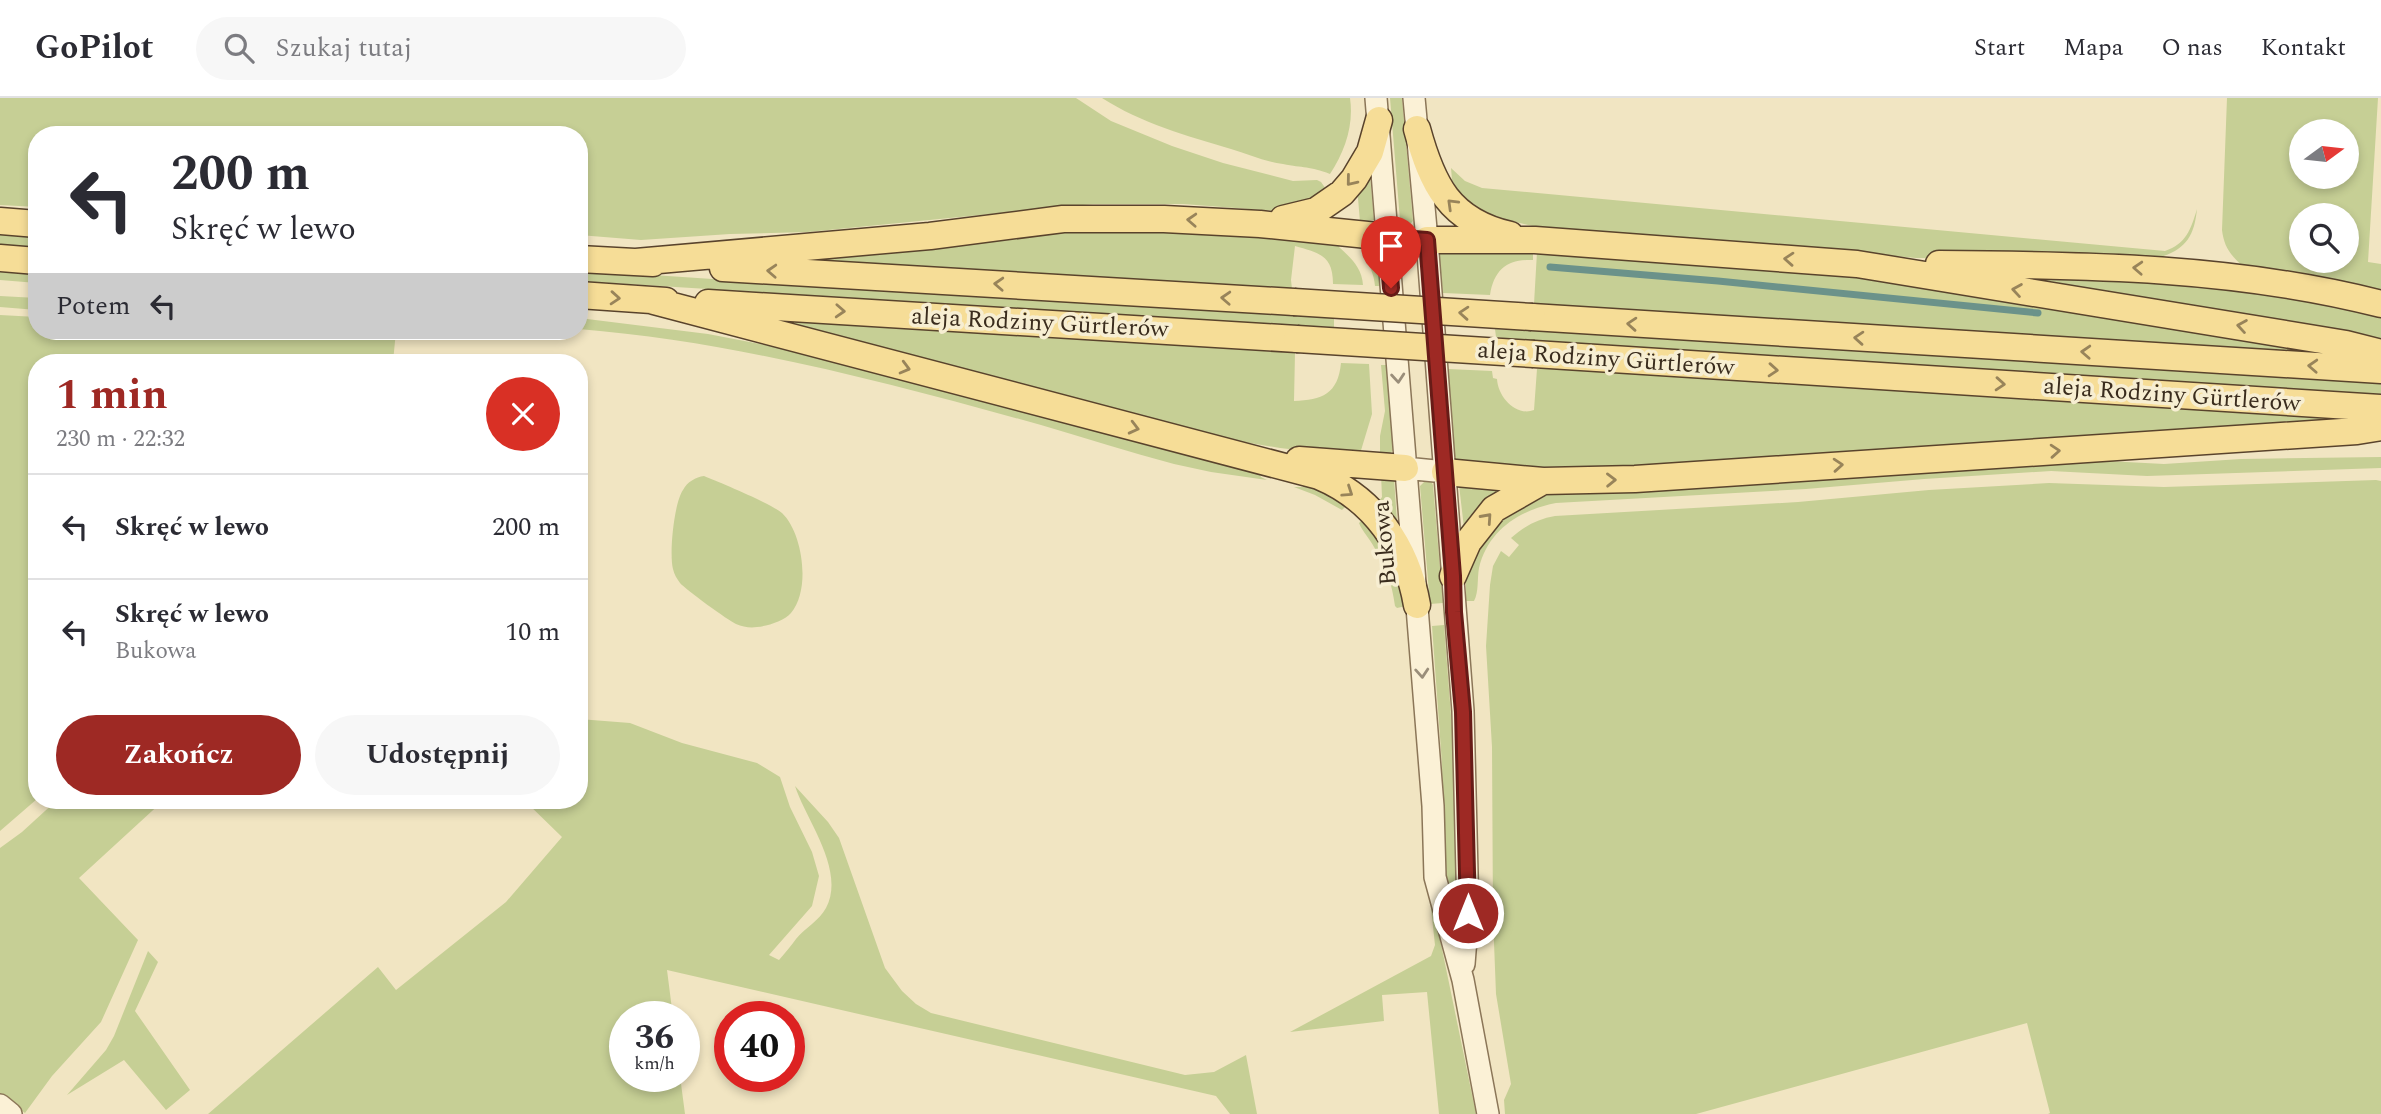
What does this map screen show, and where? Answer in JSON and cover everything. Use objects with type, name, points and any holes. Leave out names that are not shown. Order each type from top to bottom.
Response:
[{"type":"main road","points":[[1261,224],[1316,211],[1342,193],[1370,152],[1378,109]]},
{"type":"main road","points":[[1418,129],[1423,151],[1436,183],[1458,211],[1494,231],[1535,240]]},
{"type":"main road","points":[[636,262],[930,236],[1063,219],[1164,219],[1261,224],[1387,237]]},
{"type":"main road","points":[[0,221],[28,223]]},
{"type":"main road","points":[[1427,240],[1535,240],[1857,264],[2137,267],[2329,290],[2381,304]]},
{"type":"main road","points":[[0,258],[28,260]]},
{"type":"main road","name":"aleja Rodziny Gürtlerów","points":[[588,259],[2381,370]]},
{"type":"main road","points":[[1857,264],[2346,344],[2381,353]]},
{"type":"main road","name":"aleja Rodziny Gürtlerów","points":[[588,296],[2381,408]]},
{"type":"main road","points":[[650,300],[1319,476],[1348,491],[1364,503],[1382,523],[1401,551],[1413,583],[1417,605]]},
{"type":"main road","points":[[1445,472],[1543,481],[1635,479],[2381,428]]},
{"type":"main road","points":[[1238,455],[1405,468]]},
{"type":"main road","points":[[1453,576],[1468,542],[1494,509],[1543,481]]},
{"type":"street","name":"Bukowa","points":[[1414,98],[1463,712],[1468,913],[1463,980]]},
{"type":"street","name":"Bukowa","points":[[1378,109],[1433,806],[1435,877],[1463,980],[1488,1114]]},
{"type":"street","points":[[1387,237],[1427,240]]},
{"type":"street","points":[[1405,468],[1445,472]]},
{"type":"street","points":[[0,1105],[11,1114]]},
{"type":"green space","points":[[0,98],[1076,98],[1111,121],[1172,146],[1223,163],[1293,181],[1317,180],[1328,192],[1318,202],[1277,211],[1183,204],[1093,204],[808,232],[641,240],[588,236],[588,126],[28,126],[28,207],[0,205]]},
{"type":"green space","points":[[1102,98],[1350,98],[1351,118],[1344,147],[1330,174],[1312,168],[1270,162],[1181,134],[1132,115]]},
{"type":"green space","points":[[1390,98],[1402,98],[1413,221],[1410,224],[1402,224],[1400,220]]},
{"type":"green space","points":[[2227,98],[2378,98],[2368,262],[2381,264],[2381,296],[2245,268],[2229,252],[2222,230]]},
{"type":"green space","points":[[1451,168],[1465,181],[1482,188],[2165,251],[2187,235],[2197,209],[2193,228],[2186,242],[2173,252],[2154,259],[1916,258],[1801,247],[1549,230],[1491,216],[1475,207],[1459,193],[1452,180]]},
{"type":"green space","points":[[1370,176],[1374,220],[1360,222],[1358,198],[1354,192]]},
{"type":"green space","points":[[1138,229],[1339,241],[1339,247],[1358,268],[1363,285],[1333,284],[1330,267],[1323,257],[1295,246],[1292,289],[781,258],[1052,233]]},
{"type":"green space","points":[[0,234],[28,236],[28,247],[0,245]]},
{"type":"green space","points":[[1361,242],[1378,245],[1381,286],[1375,286]]},
{"type":"green space","points":[[1439,252],[1533,253],[1533,260],[1516,261],[1504,267],[1495,278],[1490,295],[1443,293]]},
{"type":"green space","points":[[1537,252],[1864,276],[2351,355],[2084,341],[1534,304]]},
{"type":"green space","points":[[0,269],[28,271],[28,282],[0,280]]},
{"type":"green space","points":[[588,271],[1334,318],[1334,327],[588,282]]},
{"type":"green space","points":[[2038,277],[2219,285],[2381,313],[2381,339],[2038,281]]},
{"type":"green space","points":[[0,296],[28,298],[28,309],[0,307]]},
{"type":"green space","points":[[0,315],[28,317],[28,340],[395,340],[394,354],[28,354],[28,807],[0,831]]},
{"type":"green space","points":[[753,317],[1295,353],[1294,401],[1313,399],[1327,393],[1336,382],[1341,363],[1369,364],[1372,414],[1359,457],[1280,448],[1214,437]]},
{"type":"green space","points":[[588,319],[708,334],[811,354],[1034,412],[1176,453],[1258,472],[1267,480],[1174,464],[984,409],[812,366],[638,335],[588,330]]},
{"type":"green space","points":[[1495,329],[1601,333],[2381,383],[2381,395],[1537,342],[1496,337]]},
{"type":"green space","points":[[1381,365],[1387,365],[1394,449],[1388,456],[1380,458],[1380,436],[1385,411]]},
{"type":"green space","points":[[1563,367],[2353,418],[1625,466],[1538,467],[1455,460],[1448,369],[1492,371],[1504,399],[1515,408],[1527,411],[1534,410],[1537,369]]},
{"type":"green space","points":[[2381,457],[2381,468],[2147,476],[2051,471],[1806,489],[1556,503],[1518,517],[1498,533],[1483,555],[1476,597],[1474,601],[1466,601],[1466,574],[1492,522],[1549,492],[2088,460],[2164,464],[2241,459]]},
{"type":"green space","points":[[1381,474],[1394,478],[1397,522],[1377,504],[1382,497]]},
{"type":"green space","points":[[704,476],[768,504],[782,513],[795,534],[802,562],[801,590],[791,613],[776,623],[749,627],[739,625],[698,598],[677,578],[673,569],[672,552],[677,506],[687,485]]},
{"type":"green space","points":[[1425,481],[1431,481],[1433,485],[1443,603],[1430,604],[1420,486]]},
{"type":"green space","points":[[2381,481],[2381,1114],[2048,1114],[2050,1113],[2027,1023],[1696,1114],[1505,1114],[1504,1100],[1511,1084],[1496,994],[1492,747],[1486,646],[1493,566],[1501,551],[1509,557],[1519,545],[1511,538],[1521,530],[1537,521],[1555,516],[1798,502],[1929,490],[2049,483],[2164,487]]},
{"type":"green space","points":[[1305,483],[1348,504],[1342,510],[1294,487],[1303,487]]},
{"type":"green space","points":[[1459,485],[1504,490],[1464,528]]},
{"type":"green space","points":[[1365,517],[1388,547],[1406,606],[1395,606],[1385,568],[1359,523]]},
{"type":"green space","points":[[1444,625],[1457,793],[1456,916],[1444,864],[1442,764],[1432,626]]},
{"type":"green space","points":[[588,720],[630,723],[682,743],[757,763],[780,777],[790,807],[812,852],[819,876],[812,906],[769,955],[779,960],[823,913],[831,893],[828,862],[795,786],[839,838],[885,968],[902,991],[916,1004],[931,1013],[1185,1075],[1214,1072],[1246,1055],[1257,1114],[1230,1114],[1216,1096],[667,970],[671,1001],[609,1001],[609,1092],[682,1092],[685,1114],[208,1114],[378,967],[396,990],[506,902],[562,837],[533,809],[588,809]]},
{"type":"green space","points":[[47,809],[154,809],[79,878],[138,940],[101,1022],[52,1076],[25,1113],[0,1095],[0,848]]},
{"type":"green space","points":[[1428,881],[1476,1114],[1439,1114],[1427,992],[1382,995],[1384,1021],[1290,1032],[1431,956],[1435,945]]},
{"type":"green space","points":[[148,951],[158,962],[135,1011],[190,1090],[166,1110],[124,1060],[67,1095],[106,1050],[114,1036]]},
{"type":"waterway","points":[[1550,267],[2038,313]]},
{"type":"route","points":[[1391,288],[1387,237],[1427,240],[1463,712],[1468,913]]}]
